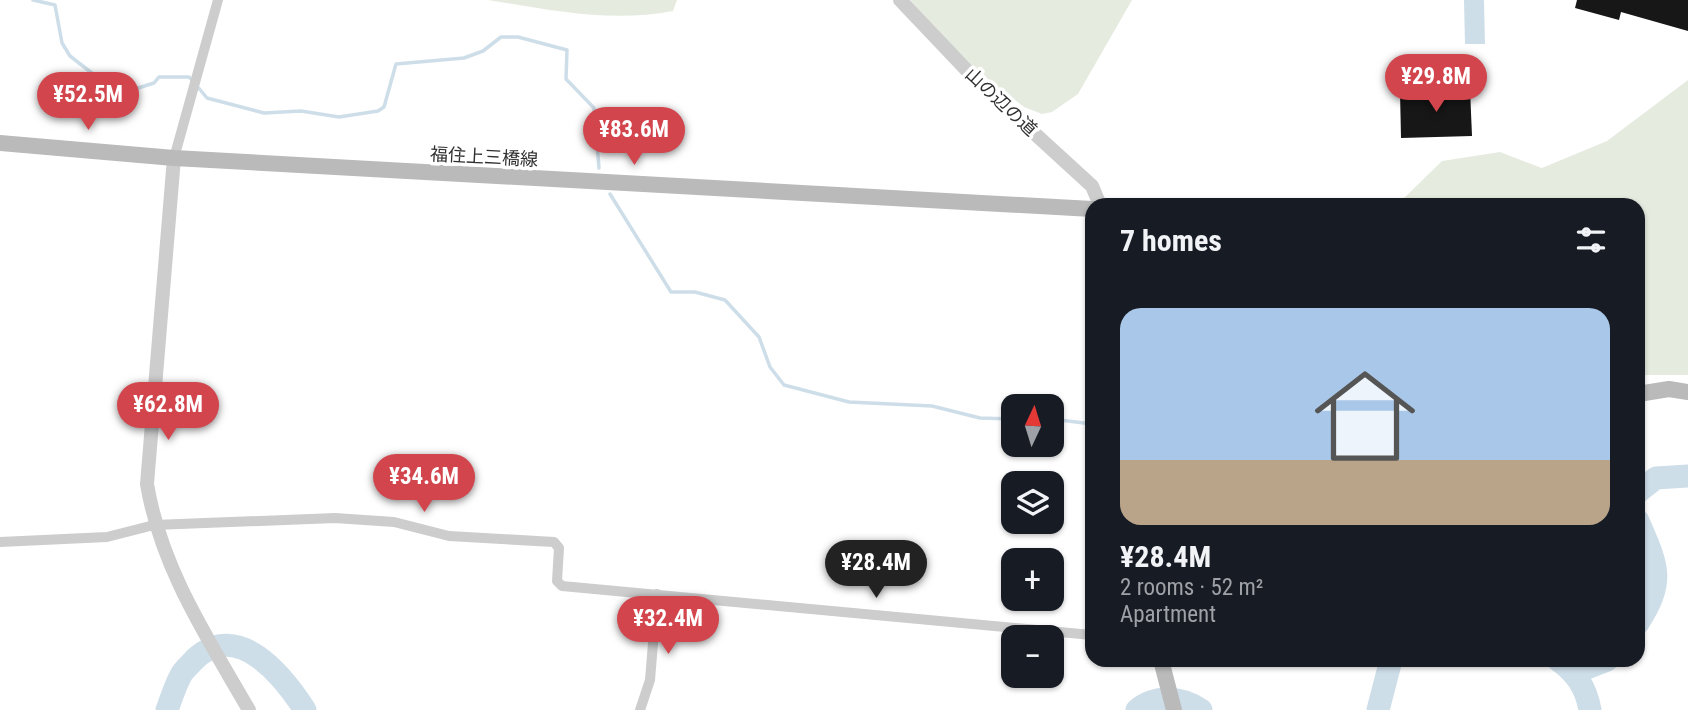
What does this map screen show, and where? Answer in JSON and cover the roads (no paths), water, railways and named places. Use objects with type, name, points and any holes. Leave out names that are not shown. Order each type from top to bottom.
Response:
[{"type":"main road","name":"福住上三橋線","points":[[0,143],[173,158],[1085,209]]},
{"type":"main road","points":[[1645,393],[1669,390],[1688,392]]},
{"type":"main road","points":[[1162,667],[1174,710]]},
{"type":"street","points":[[218,0],[173,158],[147,484],[154,525],[178,587],[248,710]]},
{"type":"street","name":"山の辺の道","points":[[900,0],[976,80],[1092,186],[1097,198]]},
{"type":"street","points":[[0,542],[107,537],[154,525],[335,518],[394,523],[449,536],[549,541],[559,548],[559,584],[1085,634]]},
{"type":"street","points":[[640,710],[650,680],[657,594]]},
{"type":"waterway","points":[[33,0],[55,5],[62,43],[70,56],[119,94],[154,83],[159,77],[189,77],[192,80]]},
{"type":"waterway","points":[[197,86],[207,98],[264,113],[301,111],[339,117],[378,111],[384,107],[396,64],[464,58],[483,51],[501,37],[518,37],[567,50],[566,79],[594,108],[599,168]]},
{"type":"waterway","points":[[610,194],[671,292],[695,292],[725,300],[759,337],[770,367],[784,385],[849,402],[932,406],[980,418],[1001,419]]},
{"type":"waterway","points":[[1064,420],[1085,423]]},
{"type":"waterway","points":[[1645,487],[1656,478],[1688,476]]},
{"type":"waterway","points":[[1645,537],[1656,572],[1652,595],[1645,611]]},
{"type":"waterway","points":[[167,710],[182,673],[195,659],[211,648],[227,645],[243,649],[272,668],[305,710]]},
{"type":"waterway","points":[[1378,710],[1389,667]]},
{"type":"waterway","points":[[1566,667],[1579,681],[1590,710]]},
{"type":"waterway","points":[[1574,673],[1589,667]]},
{"type":"waterway","points":[[1137,710],[1152,702],[1169,699],[1186,702],[1201,710]]}]
